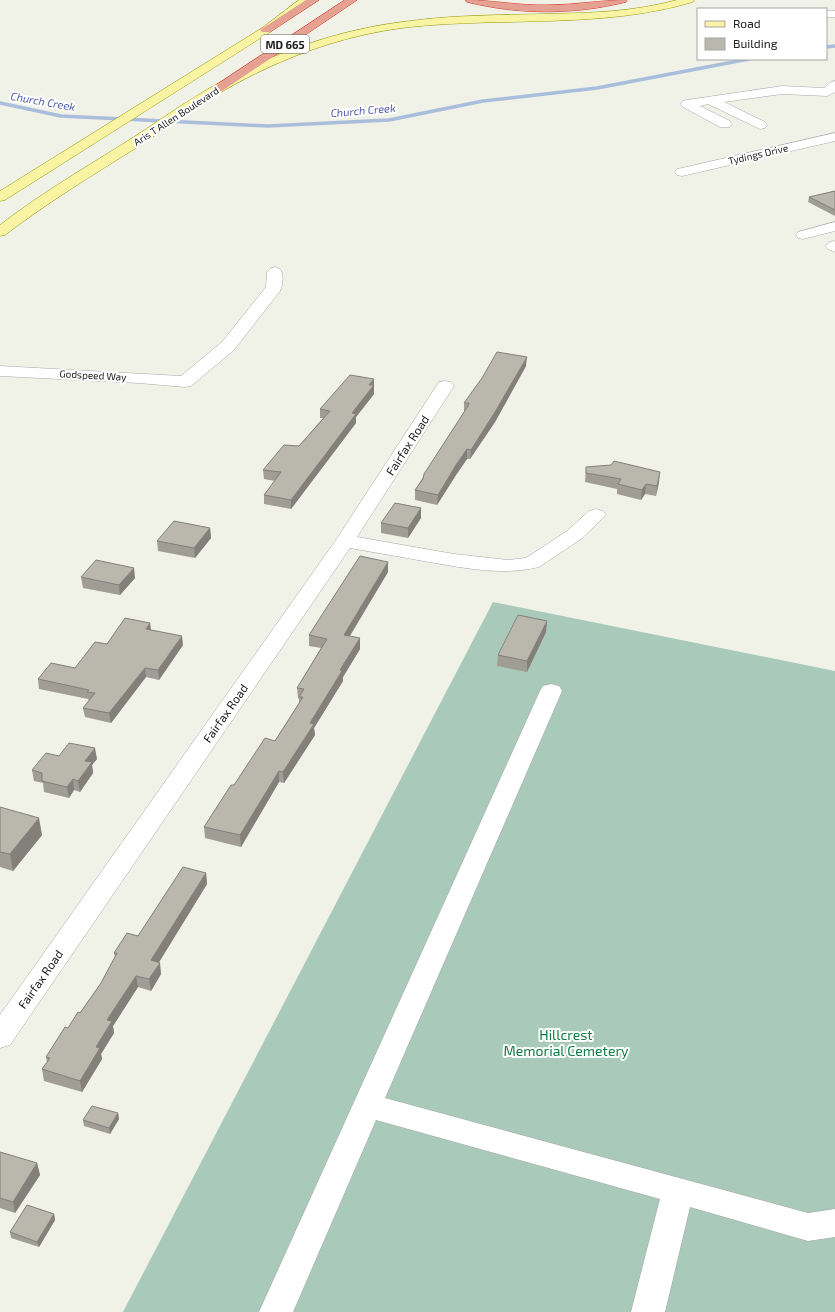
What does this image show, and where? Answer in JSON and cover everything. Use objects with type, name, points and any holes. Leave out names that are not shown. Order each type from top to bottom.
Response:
[{"type":"highway","name":"MD 665","points":[[266,30],[314,0]]},
{"type":"highway","name":"Aris T Allen Boulevard","points":[[215,90],[352,0]]},
{"type":"highway","points":[[471,0],[512,7],[562,8],[586,7],[622,0]]},
{"type":"main road","points":[[266,30],[306,0]]},
{"type":"main road","points":[[215,90],[272,62],[312,45],[365,31],[440,21],[627,13],[673,5],[689,0]]},
{"type":"main road","name":"MD 665","points":[[0,197],[266,30]]},
{"type":"main road","name":"Aris T Allen Boulevard","points":[[0,232],[41,202],[215,90]]},
{"type":"street","points":[[710,100],[782,90],[827,92],[835,85]]},
{"type":"street","points":[[738,97],[821,104]]},
{"type":"street","name":"Tydings Drive","points":[[682,172],[835,137]]},
{"type":"street","points":[[803,235],[835,226]]},
{"type":"street","name":"Godspeed Way","points":[[0,371],[139,378],[185,382],[228,346],[274,288],[275,272]]},
{"type":"street","name":"Fairfax Road","points":[[0,1037],[345,541],[445,386]]},
{"type":"street","points":[[345,541],[454,560],[508,566],[532,563],[574,536],[596,515]]},
{"type":"street","points":[[276,1312],[551,691]]},
{"type":"street","points":[[368,1105],[808,1227],[835,1223]]},
{"type":"street","points":[[648,1312],[678,1191]]},
{"type":"green space","name":"Hillcrest Memorial Cemetery","points":[[493,602],[835,671],[835,1312],[123,1312]]},
{"type":"building","points":[[835,191],[835,210],[809,197]]},
{"type":"building","points":[[497,352],[527,357],[471,450],[467,449],[438,495],[415,490],[468,406],[469,403],[464,403],[482,378]]},
{"type":"building","points":[[350,375],[374,379],[369,385],[374,385],[352,413],[356,414],[291,500],[264,495],[281,472],[263,470],[284,445],[299,446],[330,411],[320,409]]},
{"type":"building","points":[[614,461],[660,472],[657,486],[646,484],[642,490],[618,484],[621,479],[586,473],[586,467],[611,465]]},
{"type":"building","points":[[395,503],[421,508],[408,528],[381,523]]},
{"type":"building","points":[[174,521],[210,528],[194,548],[157,541]]},
{"type":"building","points":[[360,556],[388,562],[344,635],[360,638],[340,670],[342,671],[310,723],[314,724],[283,772],[279,771],[240,835],[204,827],[231,785],[234,785],[265,738],[275,741],[303,697],[299,697],[304,689],[297,688],[327,639],[309,635]]},
{"type":"building","points":[[96,560],[134,568],[119,585],[81,577]]},
{"type":"building","points":[[518,615],[547,621],[527,661],[498,655]]},
{"type":"building","points":[[125,618],[150,623],[146,629],[182,636],[158,670],[145,668],[109,713],[83,708],[95,693],[87,692],[89,690],[38,679],[51,663],[75,668],[95,642],[107,644]]},
{"type":"building","points":[[69,743],[95,748],[85,761],[92,762],[78,781],[73,779],[67,787],[42,781],[42,773],[32,770],[46,753],[59,756]]},
{"type":"building","points":[[0,807],[39,818],[10,854],[0,852]]},
{"type":"building","points":[[183,867],[206,873],[151,960],[160,963],[149,979],[136,976],[107,1020],[112,1021],[96,1047],[100,1048],[80,1081],[42,1069],[50,1058],[46,1057],[65,1027],[68,1028],[78,1012],[80,1013],[101,983],[117,953],[114,953],[127,933],[138,936]]},
{"type":"building","points":[[92,1106],[118,1113],[109,1128],[83,1120]]},
{"type":"building","points":[[0,1152],[37,1163],[13,1202],[0,1198]]},
{"type":"building","points":[[27,1205],[54,1214],[37,1242],[10,1232]]},
{"type":"waterway","name":"Church Creek","points":[[827,47],[835,46]]},
{"type":"waterway","name":"Church Creek","points":[[0,103],[61,116],[268,126],[389,120],[483,101],[597,88],[744,60]]}]
